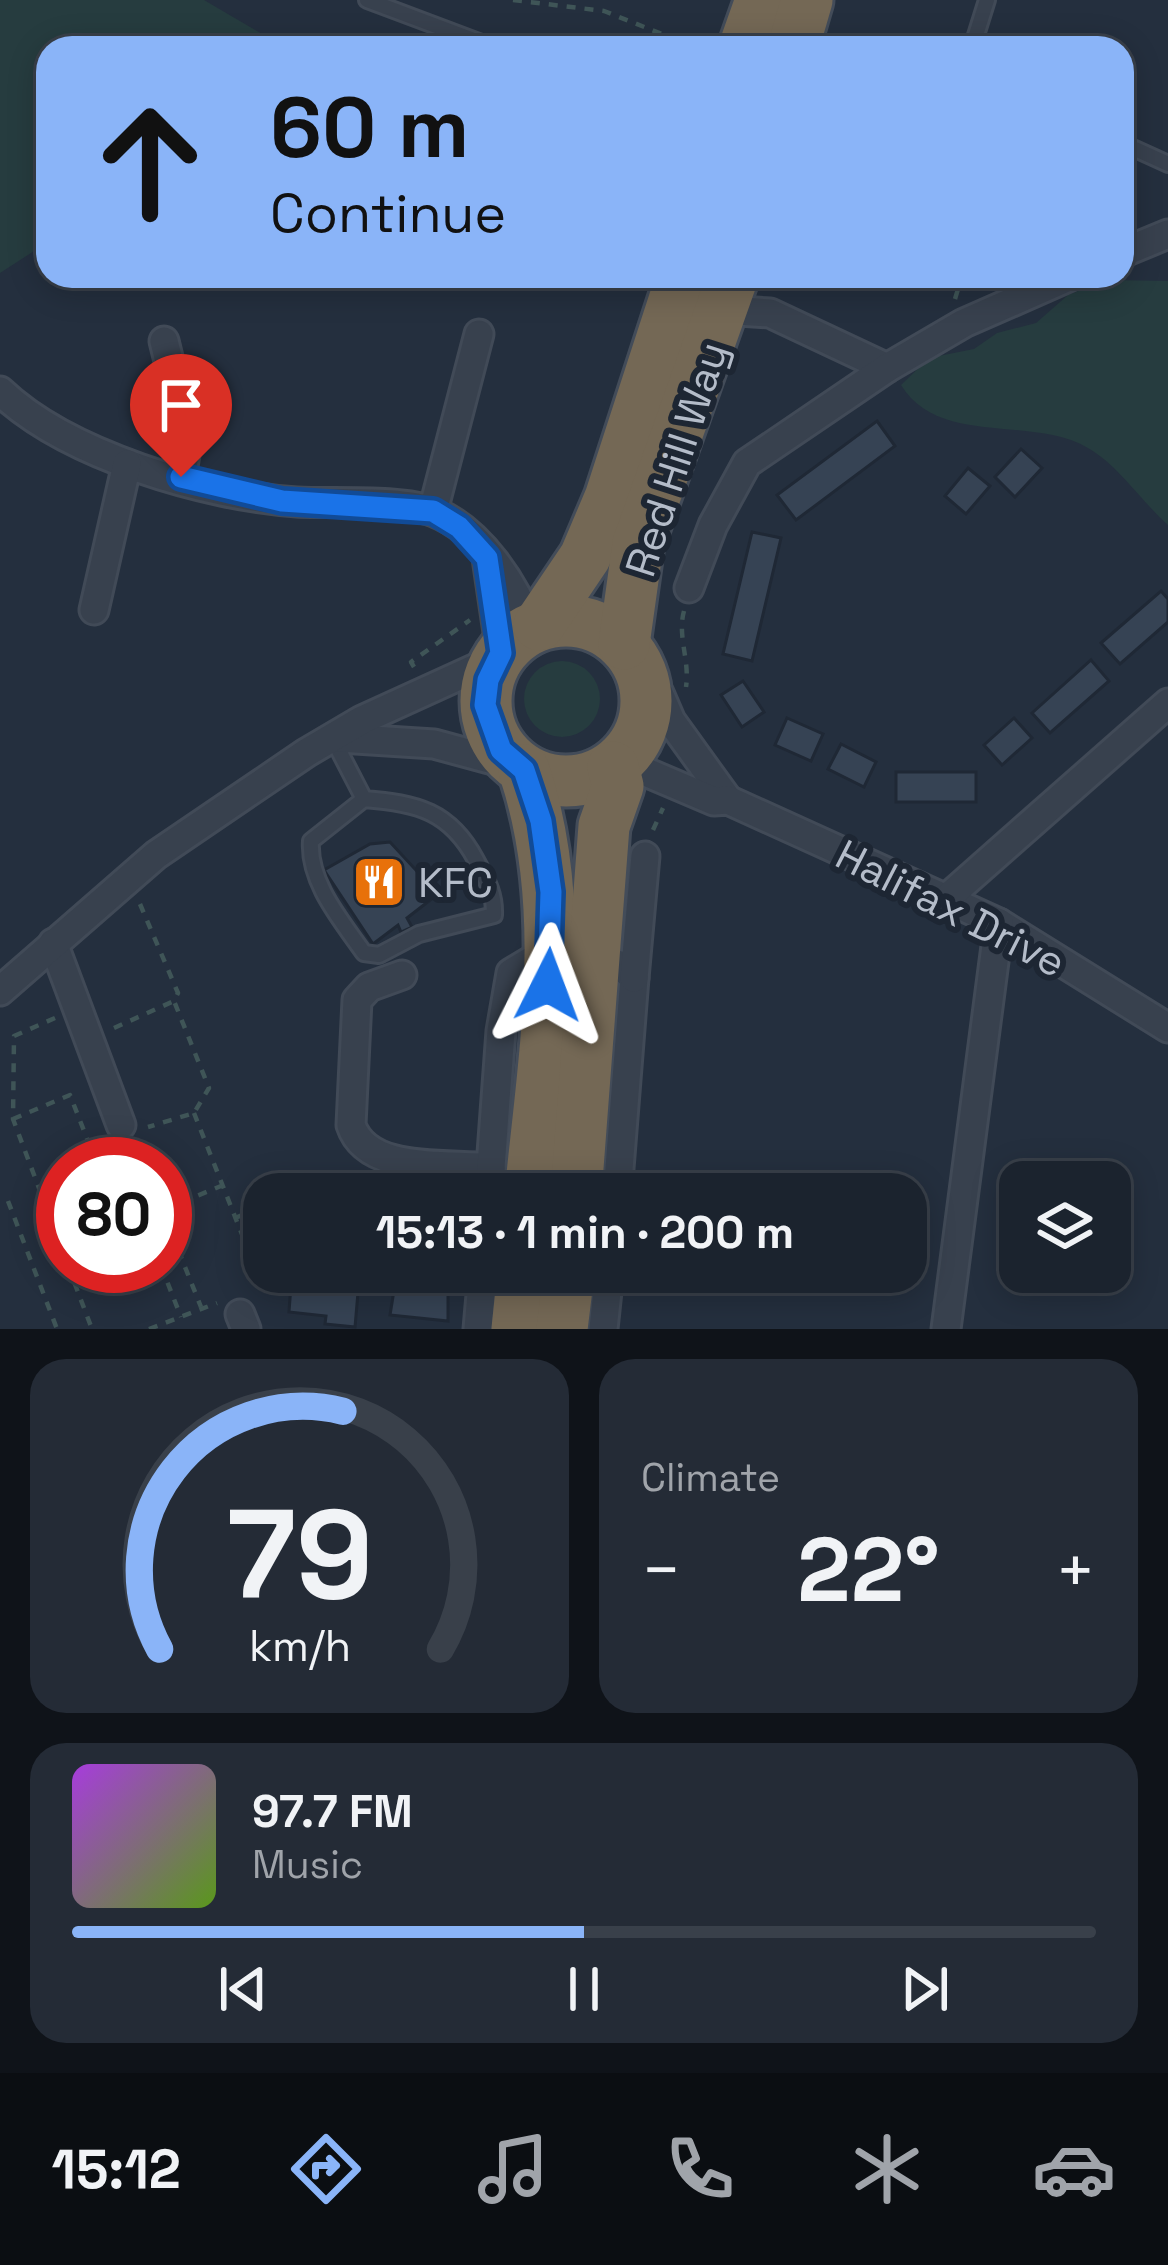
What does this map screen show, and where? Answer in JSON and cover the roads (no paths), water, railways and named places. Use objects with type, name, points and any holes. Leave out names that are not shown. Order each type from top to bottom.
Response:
[{"type":"highway","points":[[748,36],[760,0]]},
{"type":"highway","points":[[796,36],[806,0]]},
{"type":"highway","name":"Red Hill Way","points":[[517,641],[585,557],[647,393],[707,298]]},
{"type":"highway","name":"Red Hill Way","points":[[634,664],[638,544],[707,298]]},
{"type":"highway","points":[[578,1173],[604,826],[618,786],[617,764],[644,722],[634,664],[584,622],[517,641],[485,705],[496,739],[521,769],[543,838],[551,892],[593,962]]},
{"type":"highway","points":[[521,769],[569,782],[617,764]]},
{"type":"highway","points":[[509,1173],[593,962]]},
{"type":"highway","points":[[517,1329],[521,1293]]},
{"type":"highway","points":[[562,1329],[566,1293]]},
{"type":"street","points":[[1134,248],[1168,234]]},
{"type":"street","points":[[689,588],[712,525],[747,464],[887,368],[964,323],[1044,288]]},
{"type":"street","points":[[707,298],[770,313],[887,368]]},
{"type":"street","points":[[433,511],[479,334]]},
{"type":"street","points":[[164,341],[188,438],[181,477]]},
{"type":"street","points":[[4,401],[127,464],[282,501],[433,511],[459,527],[516,586],[517,641]]},
{"type":"street","points":[[94,610],[127,464]]},
{"type":"street","points":[[487,558],[517,641]]},
{"type":"street","points":[[0,991],[156,855],[362,719],[517,641]]},
{"type":"street","name":"Halifax Drive","points":[[634,664],[659,693],[670,722],[728,800]]},
{"type":"street","points":[[947,898],[1168,703]]},
{"type":"street","points":[[337,739],[434,744],[521,769]]},
{"type":"street","name":"Halifax Drive","points":[[617,764],[714,801],[728,800],[947,898],[999,923],[1168,1028]]},
{"type":"street","points":[[614,1173],[593,962],[645,856]]},
{"type":"street","points":[[946,1329],[999,923]]},
{"type":"street","points":[[53,943],[90,1039],[132,1127]]},
{"type":"street","points":[[402,975],[369,987],[357,1000],[351,1125],[355,1138],[375,1156],[451,1173]]},
{"type":"street","points":[[478,1329],[481,1293]]},
{"type":"street","points":[[604,1329],[607,1293]]},
{"type":"lane","points":[[367,0],[463,36]]},
{"type":"lane","points":[[976,36],[987,0]]},
{"type":"lane","points":[[1134,148],[1168,164]]},
{"type":"lane","points":[[337,739],[364,800]]},
{"type":"lane","points":[[364,800],[406,802],[452,822],[487,878],[494,915],[419,934],[379,956],[364,952],[327,900],[310,857],[311,841],[364,800]]},
{"type":"place","name":"KFC","points":[[379,882]]}]
